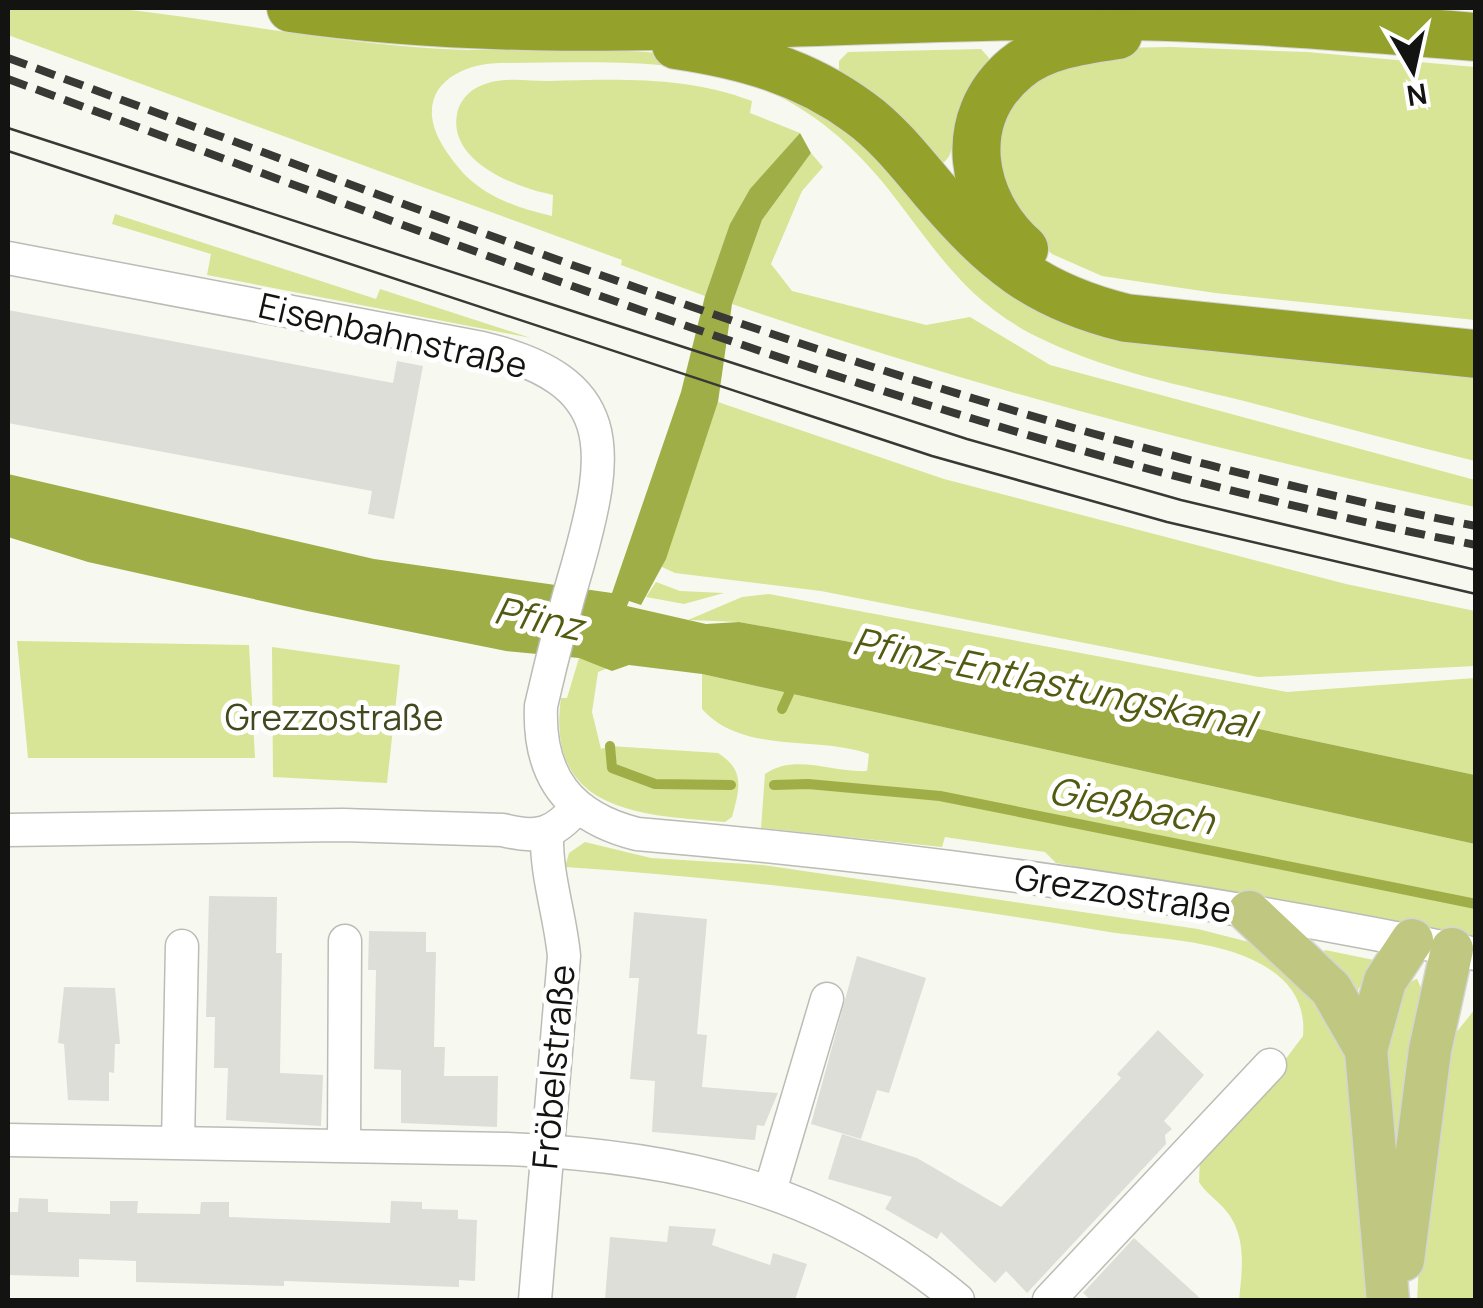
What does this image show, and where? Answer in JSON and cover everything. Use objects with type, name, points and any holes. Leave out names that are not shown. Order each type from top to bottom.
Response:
[{"type":"highway","points":[[291,8],[462,22],[590,26],[1034,16],[1240,20],[1476,37]]},
{"type":"highway","points":[[1240,20],[1074,42],[1017,66],[989,102],[974,142],[978,185],[1002,230],[1035,260],[1083,281],[1134,292],[1476,329]]},
{"type":"highway","points":[[590,26],[729,53],[792,72],[830,92],[864,115],[1005,263],[1026,280],[1080,307],[1126,318],[1476,354]]},
{"type":"main road","points":[[1249,912],[1331,990],[1366,1050]]},
{"type":"main road","points":[[1388,1300],[1366,1050],[1385,981],[1446,948]]},
{"type":"main road","points":[[1398,1300],[1446,948]]},
{"type":"street","name":"Eisenbahnstraße","points":[[8,258],[440,339],[536,364],[571,390],[592,416],[599,438],[596,496],[548,672],[540,737],[547,767],[578,807]]},
{"type":"street","points":[[8,830],[343,824],[547,835],[578,807]]},
{"type":"street","name":"Grezzostraße","points":[[578,807],[612,828],[637,834],[875,856],[1249,912],[1446,948]]},
{"type":"street","name":"Fröbelstraße","points":[[534,1300],[564,956],[561,918],[548,878],[547,835]]},
{"type":"street","points":[[344,1144],[346,941]]},
{"type":"street","points":[[178,1142],[182,946]]},
{"type":"street","points":[[770,1191],[827,999]]},
{"type":"street","points":[[1049,1300],[1270,1065]]},
{"type":"street","points":[[8,1140],[545,1151],[673,1164],[770,1191],[837,1220],[924,1272],[958,1300]]},
{"type":"green space","points":[[8,8],[113,8],[414,47],[653,52],[745,69],[787,86],[839,120],[885,162],[971,254],[1035,299],[1123,328],[1475,363],[1475,461],[1145,376],[1046,341],[973,293],[885,185],[843,141],[800,108],[756,86],[663,65],[501,63],[477,66],[454,75],[437,92],[433,103],[436,132],[465,175],[506,202],[552,216],[553,195],[504,179],[474,159],[463,146],[457,131],[457,114],[462,101],[476,88],[514,80],[677,83],[752,101],[750,113],[800,133],[742,208],[705,296],[621,265],[622,260],[8,35]]},
{"type":"green space","points":[[1115,48],[1307,52],[1475,67],[1475,320],[1215,293],[1102,276],[1052,254],[1014,221],[992,142],[1023,84]]},
{"type":"green space","points":[[981,49],[989,58],[961,107],[951,151],[943,163],[839,70],[839,61],[848,52]]},
{"type":"green space","points":[[811,153],[823,167],[802,191],[771,264],[792,291],[926,325],[970,317],[1050,365],[1475,480],[1475,507],[1101,417],[916,364],[732,304],[762,220]]},
{"type":"green space","points":[[115,214],[376,299],[380,289],[531,338],[207,275],[211,254],[112,224]]},
{"type":"green space","points":[[718,402],[944,479],[1346,584],[1475,611],[1475,666],[1258,677],[821,591],[675,573],[662,567]]},
{"type":"green space","points":[[656,582],[680,591],[724,593],[684,604],[646,597]]},
{"type":"green space","points":[[769,594],[1287,692],[1475,678],[1475,775],[845,641],[739,622],[688,620],[742,597]]},
{"type":"green space","name":"Grezzostraße","points":[[17,641],[249,645],[255,758],[28,758]]},
{"type":"green space","name":"Grezzostraße","points":[[272,647],[400,665],[387,783],[273,777]]},
{"type":"green space","points":[[579,658],[608,668],[598,672],[592,712],[601,749],[610,746],[718,753],[733,766],[738,781],[732,817],[725,822],[632,810],[584,786],[568,765],[560,736],[561,698],[567,698]]},
{"type":"green space","points":[[702,674],[1475,844],[1475,936],[1056,863],[1045,852],[945,837],[942,847],[761,828],[765,774],[801,764],[867,771],[869,754],[738,733],[702,709]]},
{"type":"green space","points":[[585,842],[651,858],[763,865],[1198,929],[1249,942],[1290,963],[1345,1051],[1370,1300],[1239,1300],[1242,1254],[1238,1232],[1227,1212],[1199,1182],[1200,1156],[1266,1085],[1303,1036],[1302,1013],[1293,993],[1279,976],[1259,963],[1203,944],[969,910],[835,892],[565,867],[569,853]]},
{"type":"green space","points":[[1325,950],[1374,960],[1356,994],[1322,954]]},
{"type":"green space","points":[[1417,979],[1422,990],[1400,1153],[1392,1153],[1390,1030],[1404,988]]},
{"type":"green space","points":[[1475,1009],[1475,1300],[1417,1300],[1421,1227],[1451,1039]]},
{"type":"water","name":"Pfinz","points":[[800,133],[811,153],[762,220],[732,304],[718,402],[666,559],[641,605],[629,601],[627,606],[706,624],[739,622],[845,641],[1475,775],[1475,844],[702,674],[629,665],[612,671],[579,658],[506,651],[307,611],[88,562],[8,537],[8,474],[374,559],[612,593],[681,392],[705,296],[730,224],[750,189]]},
{"type":"building","points":[[8,310],[393,383],[397,361],[423,366],[394,519],[368,514],[372,491],[8,423]]},
{"type":"building","points":[[209,896],[277,897],[276,953],[282,953],[280,1073],[323,1075],[321,1126],[226,1120],[228,1068],[214,1068],[215,1017],[206,1017]]},
{"type":"building","points":[[634,912],[707,919],[697,1034],[707,1035],[702,1087],[778,1093],[764,1126],[757,1125],[755,1140],[652,1132],[655,1081],[630,1079],[639,978],[629,978]]},
{"type":"building","points":[[369,931],[426,932],[426,952],[436,952],[434,1047],[445,1047],[444,1076],[498,1076],[497,1127],[401,1123],[401,1070],[374,1069],[376,970],[368,970]]},
{"type":"building","points":[[857,956],[926,978],[889,1093],[877,1090],[861,1139],[811,1124]]},
{"type":"building","points":[[64,987],[115,988],[120,1044],[115,1044],[114,1073],[109,1072],[109,1101],[68,1100],[64,1044],[58,1043]]},
{"type":"building","points":[[1158,1030],[1204,1075],[1164,1121],[1172,1129],[1165,1135],[1166,1144],[1027,1293],[1006,1271],[995,1283],[941,1232],[937,1239],[885,1209],[892,1197],[828,1179],[842,1134],[917,1158],[1001,1207],[1121,1078],[1117,1074]]},
{"type":"building","points":[[19,1198],[48,1199],[48,1212],[110,1214],[110,1201],[138,1201],[137,1213],[200,1214],[201,1202],[229,1202],[229,1217],[390,1223],[391,1201],[422,1202],[422,1209],[458,1210],[458,1219],[477,1220],[475,1281],[459,1280],[459,1287],[284,1281],[284,1286],[136,1282],[136,1261],[79,1259],[79,1277],[8,1275],[8,1212],[18,1212]]},
{"type":"building","points":[[669,1226],[716,1229],[712,1245],[770,1265],[773,1253],[807,1264],[795,1300],[605,1300],[610,1237],[667,1242]]},
{"type":"building","points":[[1134,1238],[1202,1300],[1091,1300],[1083,1293]]},
{"type":"waterway","points":[[782,709],[792,687]]},
{"type":"waterway","name":"Gießbach","points":[[610,746],[612,768],[655,784],[731,785]]},
{"type":"waterway","name":"Gießbach","points":[[774,785],[808,784],[940,796],[1476,904]]},
{"type":"tram line","points":[[8,128],[967,439],[1181,500],[1476,570]]},
{"type":"tram line","points":[[8,151],[932,456],[1167,522],[1476,594]]},
{"type":"railway","points":[[8,58],[551,257],[916,381],[1101,436],[1288,485],[1476,526]]},
{"type":"railway","points":[[8,79],[551,278],[916,401],[1101,456],[1287,504],[1476,545]]},
{"type":"water label","name":"Pfinz-Entlastungskanal","points":[[1054,681]]}]
